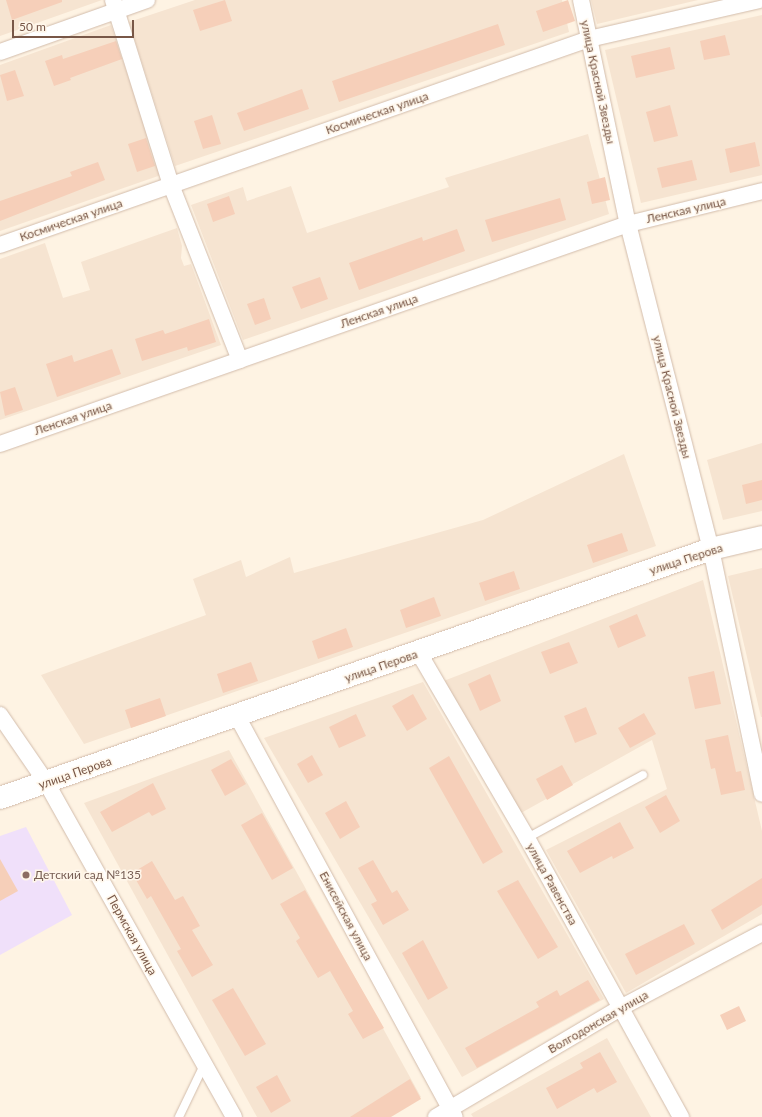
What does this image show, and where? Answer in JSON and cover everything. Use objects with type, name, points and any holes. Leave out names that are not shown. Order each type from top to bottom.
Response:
[{"type":"main road","name":"улица Перова","points":[[0,798],[418,653],[711,549],[762,537]]},
{"type":"street","points":[[0,52],[115,5],[147,0]]},
{"type":"street","name":"улица Красной Звезды","points":[[581,0],[628,224],[711,549],[755,729],[762,794]]},
{"type":"street","name":"Космическая улица","points":[[0,244],[589,39],[759,0]]},
{"type":"street","points":[[115,5],[171,185],[240,360]]},
{"type":"street","name":"Ленская улица","points":[[0,444],[628,224],[762,191]]},
{"type":"street","name":"улица Равенства","points":[[418,653],[527,838],[681,1117]]},
{"type":"street","name":"Пермская улица","points":[[0,715],[46,782],[234,1117]]},
{"type":"street","name":"Енисейская улица","points":[[237,716],[452,1113]]},
{"type":"street","name":"Волгодонская улица","points":[[436,1117],[452,1113],[620,1008],[762,932]]},
{"type":"lane","points":[[527,838],[643,775]]},
{"type":"lane","points":[[179,1117],[205,1064]]},
{"type":"shaded area","points":[[0,0],[102,0],[0,36]]},
{"type":"shaded area","points":[[195,0],[562,0],[569,32],[175,166],[129,22]]},
{"type":"shaded area","points":[[591,0],[698,0],[597,24]]},
{"type":"shaded area","points":[[762,15],[762,175],[641,203],[605,50]]},
{"type":"shaded area","points":[[111,25],[161,175],[0,231],[0,65]]},
{"type":"shaded area","points":[[588,134],[609,214],[243,340],[191,205],[243,187],[247,201],[291,186],[307,233],[449,187],[445,178]]},
{"type":"shaded area","points":[[177,228],[182,246],[181,258],[184,266],[191,264],[221,345],[0,420],[0,259],[45,243],[63,298],[90,290],[81,262]]},
{"type":"shaded area","points":[[762,443],[762,511],[723,520],[707,460]]},
{"type":"shaded area","points":[[624,454],[656,546],[84,744],[41,675],[206,615],[193,579],[241,560],[246,577],[290,557],[294,573],[483,520]]},
{"type":"shaded area","points":[[762,568],[762,717],[761,717],[728,576]]},
{"type":"shaded area","points":[[703,580],[762,831],[762,914],[626,993],[546,850],[667,789],[652,740],[521,813],[441,682]]},
{"type":"shaded area","points":[[423,682],[604,999],[462,1077],[264,738]]},
{"type":"shaded area","points":[[229,750],[421,1097],[386,1117],[257,1117],[84,803]]},
{"type":"shaded area","name":"Детский сад №135","points":[[26,827],[72,915],[0,955],[0,836]]},
{"type":"shaded area","points":[[607,1038],[651,1117],[473,1117],[471,1114]]},
{"type":"building","points":[[6,0],[62,0],[62,2],[12,20]]},
{"type":"building","points":[[225,0],[232,21],[200,31],[193,10]]},
{"type":"building","points":[[568,0],[575,21],[543,32],[536,11]]},
{"type":"building","points":[[498,24],[505,45],[339,102],[332,81]]},
{"type":"building","points":[[725,35],[730,55],[704,60],[700,41]]},
{"type":"building","points":[[116,41],[122,59],[70,78],[71,80],[54,86],[45,61],[62,55],[63,59]]},
{"type":"building","points":[[670,47],[675,69],[636,78],[631,56]]},
{"type":"building","points":[[15,70],[24,96],[7,101],[0,75]]},
{"type":"building","points":[[302,89],[309,109],[244,131],[237,113]]},
{"type":"building","points":[[670,105],[678,136],[654,142],[646,112]]},
{"type":"building","points":[[212,115],[221,144],[203,149],[194,121]]},
{"type":"building","points":[[146,138],[155,166],[137,172],[128,144]]},
{"type":"building","points":[[755,142],[760,166],[730,173],[725,149]]},
{"type":"building","points":[[692,160],[697,180],[662,188],[657,168]]},
{"type":"building","points":[[98,162],[105,180],[0,221],[0,201],[72,176],[70,172]]},
{"type":"building","points":[[605,177],[610,200],[592,204],[587,182]]},
{"type":"building","points":[[229,196],[235,214],[213,222],[207,204]]},
{"type":"building","points":[[560,198],[566,220],[492,242],[485,220]]},
{"type":"building","points":[[457,229],[465,251],[359,290],[349,263],[422,237],[423,241]]},
{"type":"building","points":[[320,277],[328,299],[301,309],[292,287]]},
{"type":"building","points":[[264,298],[271,319],[255,325],[247,304]]},
{"type":"building","points":[[209,319],[216,342],[188,351],[187,347],[142,361],[135,339],[163,330],[165,334]]},
{"type":"building","points":[[112,349],[121,374],[57,397],[46,364],[72,355],[74,362]]},
{"type":"building","points":[[15,387],[23,410],[5,416],[0,392]]},
{"type":"building","points":[[762,480],[762,500],[746,504],[742,485]]},
{"type":"building","points":[[622,533],[628,551],[593,563],[587,545]]},
{"type":"building","points":[[514,571],[520,589],[485,601],[479,583]]},
{"type":"building","points":[[434,597],[441,616],[406,628],[400,610]]},
{"type":"building","points":[[637,614],[646,636],[618,648],[609,626]]},
{"type":"building","points":[[346,628],[353,647],[318,659],[312,641]]},
{"type":"building","points":[[569,642],[578,663],[550,674],[541,652]]},
{"type":"building","points":[[251,662],[258,681],[223,693],[217,674]]},
{"type":"building","points":[[714,671],[721,704],[695,709],[688,677]]},
{"type":"building","points":[[490,674],[501,701],[480,711],[468,684]]},
{"type":"building","points":[[413,694],[427,719],[407,731],[392,706]]},
{"type":"building","points":[[160,698],[166,716],[131,728],[125,710]]},
{"type":"building","points":[[586,707],[597,734],[575,743],[564,716]]},
{"type":"building","points":[[644,713],[656,734],[630,748],[618,728]]},
{"type":"building","points":[[356,714],[366,736],[339,748],[329,727]]},
{"type":"building","points":[[728,735],[736,772],[741,771],[745,790],[721,795],[715,768],[711,769],[705,740]]},
{"type":"building","points":[[312,755],[323,775],[308,783],[297,764]]},
{"type":"building","points":[[449,756],[503,852],[483,864],[429,768]]},
{"type":"building","points":[[231,759],[246,784],[225,796],[211,770]]},
{"type":"building","points":[[562,765],[573,785],[547,800],[536,779]]},
{"type":"building","points":[[153,783],[166,809],[152,816],[149,812],[112,832],[100,812]]},
{"type":"building","points":[[666,795],[680,821],[660,833],[645,807]]},
{"type":"building","points":[[346,801],[360,827],[340,839],[325,813]]},
{"type":"building","points":[[262,813],[293,868],[272,880],[241,825]]},
{"type":"building","points":[[620,822],[634,848],[613,859],[612,856],[580,873],[567,851]]},
{"type":"building","points":[[0,859],[18,891],[0,901]]},
{"type":"building","points":[[373,860],[392,893],[397,890],[409,910],[383,925],[371,904],[377,901],[358,868]]},
{"type":"building","points":[[152,861],[175,900],[183,896],[200,926],[192,930],[213,965],[192,977],[177,951],[181,949],[151,896],[147,899],[132,873]]},
{"type":"building","points":[[762,878],[762,905],[722,930],[711,910]]},
{"type":"building","points":[[518,880],[558,947],[538,959],[497,891]]},
{"type":"building","points":[[305,890],[384,1028],[363,1039],[348,1014],[353,1011],[330,971],[318,978],[296,941],[300,938],[280,904]]},
{"type":"building","points":[[684,924],[695,944],[636,975],[625,954]]},
{"type":"building","points":[[423,940],[448,988],[428,1000],[402,953]]},
{"type":"building","points":[[588,980],[600,1000],[477,1068],[465,1048],[539,1007],[536,1002],[557,990],[560,996]]},
{"type":"building","points":[[233,988],[266,1044],[245,1056],[212,1000]]},
{"type":"building","points":[[739,1006],[746,1021],[727,1030],[720,1015]]},
{"type":"building","points":[[600,1052],[617,1082],[597,1093],[594,1088],[557,1109],[546,1088],[583,1068],[580,1063]]},
{"type":"building","points":[[277,1075],[291,1101],[271,1113],[256,1087]]},
{"type":"building","points":[[410,1079],[421,1099],[391,1117],[350,1117]]},
{"type":"place","name":"Детский сад №135","points":[[26,875]]}]
